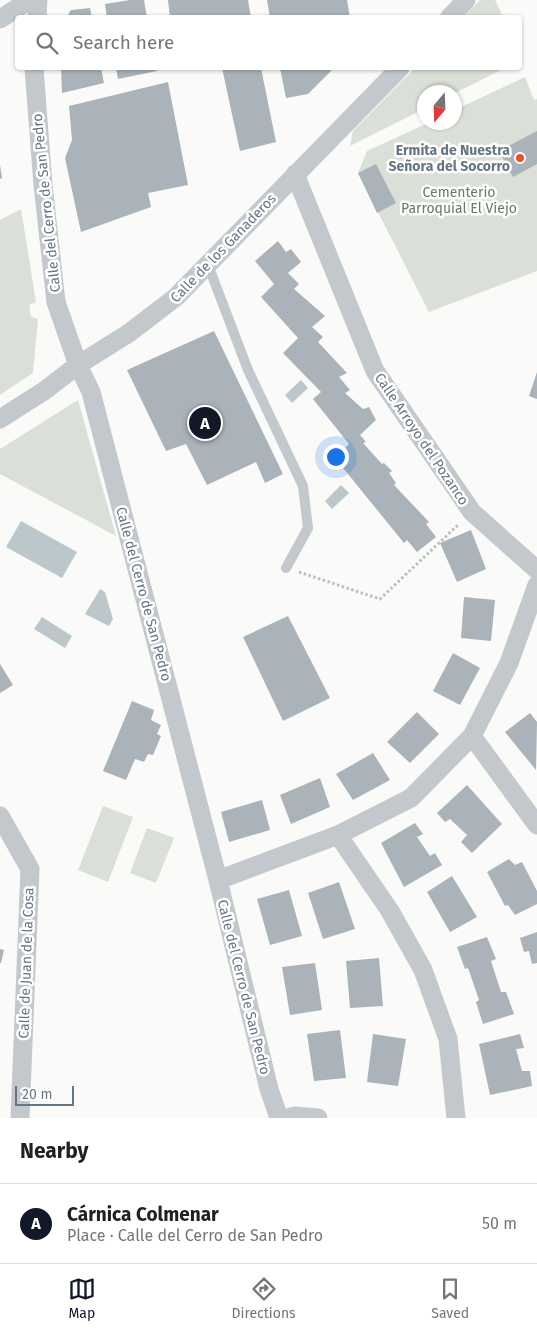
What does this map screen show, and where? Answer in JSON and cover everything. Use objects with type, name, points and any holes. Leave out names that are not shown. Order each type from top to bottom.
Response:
[{"type":"street","points":[[0,19],[30,0]]},
{"type":"street","points":[[37,15],[38,0]]},
{"type":"street","points":[[452,15],[466,0]]},
{"type":"street","name":"Calle del Cerro de San Pedro","points":[[34,70],[42,185],[56,302],[78,364],[91,392],[218,880],[270,1090],[279,1118]]},
{"type":"street","name":"Calle de los Ganaderos","points":[[0,419],[44,392],[78,364],[129,333],[176,298],[398,70]]},
{"type":"street","name":"Calle Arroyo del Pozanco","points":[[295,174],[376,371],[472,512],[537,570]]},
{"type":"street","points":[[218,880],[338,835],[411,798],[472,736],[509,663],[537,585]]},
{"type":"street","points":[[472,736],[537,825]]},
{"type":"street","name":"Calle de Juan de la Cosa","points":[[0,816],[30,869],[20,1118]]},
{"type":"street","points":[[338,835],[390,911],[423,970],[448,1038],[456,1118]]},
{"type":"street","points":[[287,1118],[295,1116],[318,1118]]},
{"type":"lane","points":[[208,265],[248,370],[303,486],[308,528],[286,568]]},
{"type":"path","points":[[286,568],[380,599],[472,512]]},
{"type":"green space","points":[[480,0],[495,0],[502,15],[465,15]]},
{"type":"green space","points":[[413,70],[501,70],[462,90],[462,85],[417,85],[417,112],[350,146],[353,131]]},
{"type":"green space","name":"Cementerio Parroquial El Viejo","points":[[525,77],[534,100],[537,99],[537,271],[429,312],[358,173],[367,151],[417,128],[417,130],[462,130],[462,107]]},
{"type":"green space","points":[[21,209],[36,302],[29,305],[31,317],[38,319],[33,373],[0,395],[0,220]]},
{"type":"green space","points":[[78,400],[116,536],[0,474],[0,449]]},
{"type":"green space","points":[[103,806],[133,817],[108,882],[78,870]]},
{"type":"green space","points":[[147,828],[174,838],[156,883],[130,873]]},
{"type":"shaded area","points":[[301,380],[308,388],[292,403],[285,395]]},
{"type":"shaded area","points":[[341,485],[349,493],[332,509],[325,501]]},
{"type":"shaded area","points":[[21,521],[77,552],[62,578],[6,547]]},
{"type":"shaded area","points":[[100,589],[105,592],[113,619],[109,626],[85,614]]},
{"type":"shaded area","points":[[42,617],[72,636],[65,648],[34,629]]},
{"type":"building","points":[[144,0],[146,15],[107,15],[105,4]]},
{"type":"building","points":[[168,0],[248,0],[250,15],[170,15]]},
{"type":"building","points":[[267,0],[347,0],[350,15],[270,15]]},
{"type":"building","points":[[90,8],[91,15],[68,15],[71,10]]},
{"type":"building","points":[[61,70],[101,70],[104,83],[62,93]]},
{"type":"building","points":[[116,70],[157,71],[118,79]]},
{"type":"building","points":[[222,70],[261,70],[276,142],[240,151]]},
{"type":"building","points":[[280,70],[332,70],[308,94],[286,98]]},
{"type":"building","points":[[168,82],[188,185],[148,193],[151,207],[81,232],[65,158],[72,140],[69,106]]},
{"type":"building","name":"Ermita de Nuestra Señora del Socorro","points":[[537,131],[537,164],[513,177],[499,151]]},
{"type":"building","points":[[376,164],[396,203],[377,213],[358,173]]},
{"type":"building","points":[[278,241],[286,252],[291,249],[301,262],[288,273],[299,284],[294,289],[325,316],[312,327],[323,337],[318,342],[347,373],[339,377],[350,390],[345,393],[363,409],[369,407],[376,420],[360,435],[366,442],[363,443],[382,464],[384,463],[392,471],[389,473],[396,483],[394,485],[429,522],[426,524],[436,537],[417,552],[407,540],[404,543],[335,458],[349,444],[313,399],[321,392],[283,353],[298,338],[261,297],[274,284],[255,261]]},
{"type":"building","points":[[214,331],[283,474],[265,483],[256,462],[207,485],[186,444],[166,451],[127,370]]},
{"type":"building","points":[[537,372],[537,399],[529,396]]},
{"type":"building","points":[[471,530],[486,569],[457,582],[440,543]]},
{"type":"building","points":[[464,597],[495,600],[491,641],[461,638]]},
{"type":"building","points":[[288,616],[330,698],[283,721],[243,637]]},
{"type":"building","points":[[453,653],[480,668],[460,705],[433,691]]},
{"type":"building","points":[[0,664],[13,685],[0,693]]},
{"type":"building","points":[[132,701],[154,710],[151,720],[161,725],[157,734],[161,736],[153,755],[148,754],[144,762],[135,759],[126,780],[103,771]]},
{"type":"building","points":[[417,712],[439,734],[410,763],[387,742]]},
{"type":"building","points":[[530,713],[537,722],[536,770],[505,732]]},
{"type":"building","points":[[373,753],[390,780],[353,800],[336,774]]},
{"type":"building","points":[[320,778],[330,807],[291,824],[280,795]]},
{"type":"building","points":[[467,785],[502,824],[472,853],[461,842],[467,835],[450,819],[445,822],[437,813]]},
{"type":"building","points":[[262,800],[270,830],[229,842],[221,812]]},
{"type":"building","points":[[415,823],[423,834],[417,837],[430,856],[435,853],[442,865],[404,887],[381,843]]},
{"type":"building","points":[[509,859],[515,865],[522,862],[537,891],[537,904],[515,915],[508,905],[505,906],[487,872]]},
{"type":"building","points":[[452,876],[477,917],[450,932],[427,892]]},
{"type":"building","points":[[339,882],[355,929],[323,939],[308,893]]},
{"type":"building","points":[[289,890],[302,936],[270,945],[257,899]]},
{"type":"building","points":[[537,932],[537,963],[532,964],[529,951],[524,952],[520,938]]},
{"type":"building","points":[[487,937],[496,959],[491,961],[501,992],[506,992],[514,1014],[483,1024],[476,1002],[479,1000],[468,968],[465,969],[457,947]]},
{"type":"building","points":[[0,949],[4,950],[1,963],[0,963]]},
{"type":"building","points":[[379,958],[383,1006],[350,1008],[346,961]]},
{"type":"building","points":[[315,963],[322,1010],[290,1015],[282,967]]},
{"type":"building","points":[[340,1030],[346,1078],[314,1081],[307,1034]]},
{"type":"building","points":[[373,1034],[406,1039],[398,1086],[367,1082]]},
{"type":"building","points":[[520,1034],[524,1048],[516,1049],[522,1071],[530,1071],[532,1086],[490,1095],[479,1044]]},
{"type":"place","name":"Ermita de Nuestra Señora del Socorro","points":[[520,158]]},
{"type":"place","name":"Cárnica Colmenar","points":[[205,423]]}]
